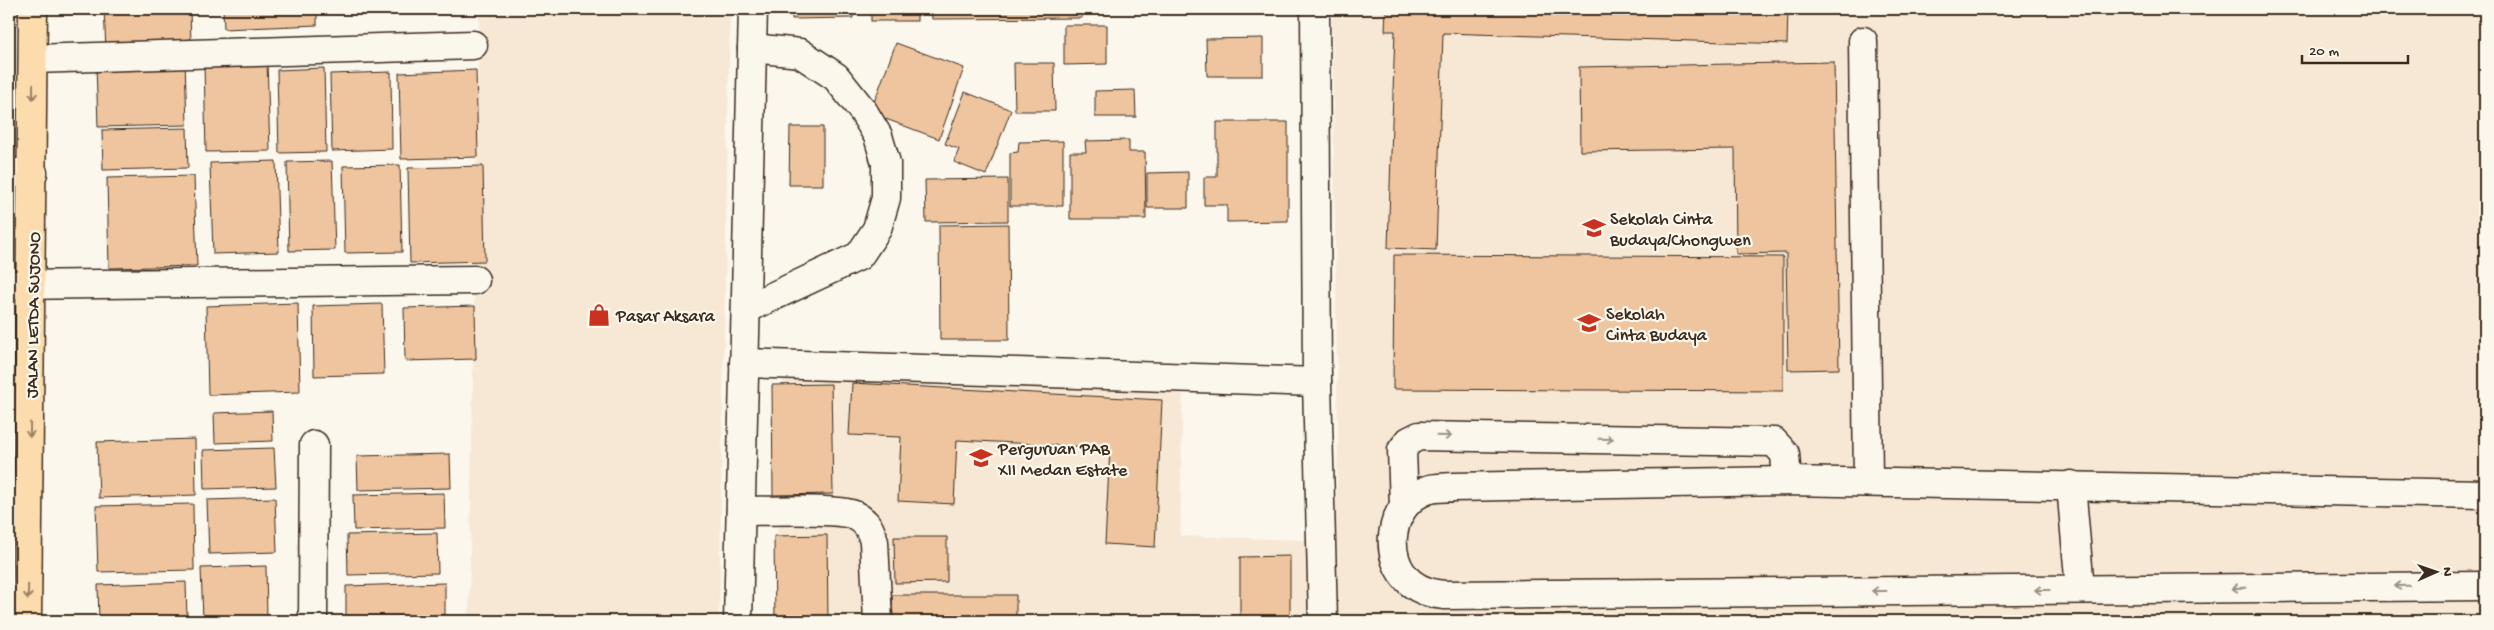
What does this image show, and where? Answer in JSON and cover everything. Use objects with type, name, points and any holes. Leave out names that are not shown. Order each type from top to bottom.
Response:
[{"type":"highway","name":"JALAN LETDA SUJONO","points":[[27,621],[20,285],[21,173],[33,59],[33,9]]},
{"type":"street","points":[[738,621],[753,9]]},
{"type":"street","points":[[1315,9],[1317,382],[1323,621]]},
{"type":"street","points":[[1863,41],[1868,482]]},
{"type":"street","points":[[33,59],[473,45]]},
{"type":"street","points":[[746,309],[859,256],[877,229],[886,198],[886,163],[878,136],[836,77],[800,53],[752,48]]},
{"type":"street","points":[[20,285],[475,280]]},
{"type":"street","points":[[744,363],[1317,382]]},
{"type":"street","points":[[1404,506],[1402,450],[1409,441],[1419,436],[1774,442],[1785,454],[1787,481]]},
{"type":"street","points":[[313,621],[314,445]]},
{"type":"street","points":[[2485,494],[1787,481],[1454,487],[1427,490],[1404,506],[1393,527],[1392,551],[1398,567],[1411,583],[1421,589],[1444,596],[2485,586]]},
{"type":"street","points":[[2071,485],[2080,589]]},
{"type":"street","points":[[741,511],[846,513],[865,522],[871,530],[874,542],[878,621]]},
{"type":"shaded area","name":"Pasar Aksara","points":[[479,9],[730,9],[719,621],[469,621]]},
{"type":"shaded area","points":[[1332,9],[2485,9],[2485,621],[774,621],[784,363],[1183,381],[1180,536],[1335,541],[1338,448]]},
{"type":"building","points":[[104,9],[190,9],[191,46],[106,50]]},
{"type":"building","points":[[223,9],[317,9],[317,25],[224,29]]},
{"type":"building","points":[[792,9],[853,9],[853,18],[792,19]]},
{"type":"building","points":[[871,9],[917,9],[917,21],[871,21]]},
{"type":"building","points":[[931,9],[1082,9],[1082,18],[932,19]]},
{"type":"building","points":[[1386,9],[1788,9],[1787,44],[1443,33],[1436,250],[1388,248],[1395,31],[1385,31]]},
{"type":"building","points":[[1064,25],[1107,25],[1107,64],[1064,65]]},
{"type":"building","points":[[1263,38],[1263,76],[1207,76],[1206,39]]},
{"type":"building","points":[[896,43],[964,68],[939,139],[870,113]]},
{"type":"building","points":[[185,60],[187,125],[98,127],[96,63]]},
{"type":"building","points":[[267,62],[270,151],[206,152],[204,63]]},
{"type":"building","points":[[1834,62],[1839,369],[1788,370],[1786,253],[1736,254],[1735,149],[1580,151],[1579,67]]},
{"type":"building","points":[[1014,63],[1054,63],[1055,111],[1015,111]]},
{"type":"building","points":[[324,68],[326,152],[279,153],[277,70]]},
{"type":"building","points":[[476,70],[478,157],[401,159],[399,73]]},
{"type":"building","points":[[391,72],[392,149],[332,151],[330,74]]},
{"type":"building","points":[[1135,90],[1136,117],[1095,117],[1095,91]]},
{"type":"building","points":[[965,92],[1011,110],[986,175],[954,162],[959,149],[945,144]]},
{"type":"building","points":[[1217,122],[1288,122],[1288,221],[1227,222],[1227,205],[1204,205],[1204,177],[1217,177]]},
{"type":"building","points":[[790,127],[823,127],[823,185],[789,185]]},
{"type":"building","points":[[187,128],[188,168],[103,170],[102,130]]},
{"type":"building","points":[[1129,140],[1129,152],[1145,152],[1146,219],[1070,219],[1070,152],[1086,152],[1085,141]]},
{"type":"building","points":[[1063,141],[1063,206],[1010,206],[1010,153],[1018,152],[1019,142]]},
{"type":"building","points":[[276,161],[279,252],[213,254],[210,163]]},
{"type":"building","points":[[332,161],[335,250],[289,251],[287,162]]},
{"type":"building","points":[[400,165],[402,252],[345,253],[343,166]]},
{"type":"building","points":[[483,166],[485,261],[410,263],[408,168]]},
{"type":"building","points":[[1188,172],[1188,208],[1147,208],[1147,173]]},
{"type":"building","points":[[194,176],[197,266],[109,268],[107,178]]},
{"type":"building","points":[[1008,179],[1008,221],[926,222],[925,180]]},
{"type":"building","points":[[1008,224],[1009,340],[940,340],[939,225]]},
{"type":"building","name":"Sekolah Cinta Budaya","points":[[1394,255],[1783,257],[1783,391],[1393,389]]},
{"type":"building","points":[[298,303],[300,392],[208,395],[206,306]]},
{"type":"building","points":[[382,304],[384,374],[314,376],[313,306]]},
{"type":"building","points":[[475,306],[476,359],[405,361],[404,308]]},
{"type":"building","points":[[852,383],[1162,400],[1155,547],[1105,544],[1110,448],[957,440],[954,504],[898,501],[901,437],[849,435]]},
{"type":"building","points":[[831,384],[833,494],[773,495],[772,385]]},
{"type":"building","points":[[272,411],[273,441],[215,443],[214,413]]},
{"type":"building","points":[[195,439],[196,495],[99,498],[97,442]]},
{"type":"building","points":[[274,448],[276,487],[204,489],[203,450]]},
{"type":"building","points":[[450,454],[451,488],[358,490],[357,456]]},
{"type":"building","points":[[444,493],[445,528],[354,530],[353,495]]},
{"type":"building","points":[[275,498],[277,552],[209,554],[207,500]]},
{"type":"building","points":[[193,504],[194,570],[98,572],[96,506]]},
{"type":"building","points":[[437,533],[438,573],[348,575],[347,535]]},
{"type":"building","points":[[827,535],[828,621],[775,621],[774,536]]},
{"type":"building","points":[[894,537],[947,537],[947,582],[895,583]]},
{"type":"building","points":[[1290,556],[1290,621],[1240,621],[1240,557]]},
{"type":"building","points":[[266,566],[267,618],[203,619],[201,568]]},
{"type":"building","points":[[186,582],[187,621],[99,621],[98,585]]},
{"type":"building","points":[[445,583],[445,615],[346,618],[346,586]]},
{"type":"building","points":[[892,595],[1016,595],[1016,621],[893,621]]},
{"type":"place","name":"Sekolah Cinta Budaya/Chongwen","points":[[1594,228]]},
{"type":"place","name":"Pasar Aksara","points":[[599,315]]},
{"type":"place","name":"Sekolah Cinta Budaya","points":[[1589,323]]},
{"type":"place","name":"Perguruan PAB XII Medan Estate","points":[[981,458]]}]
